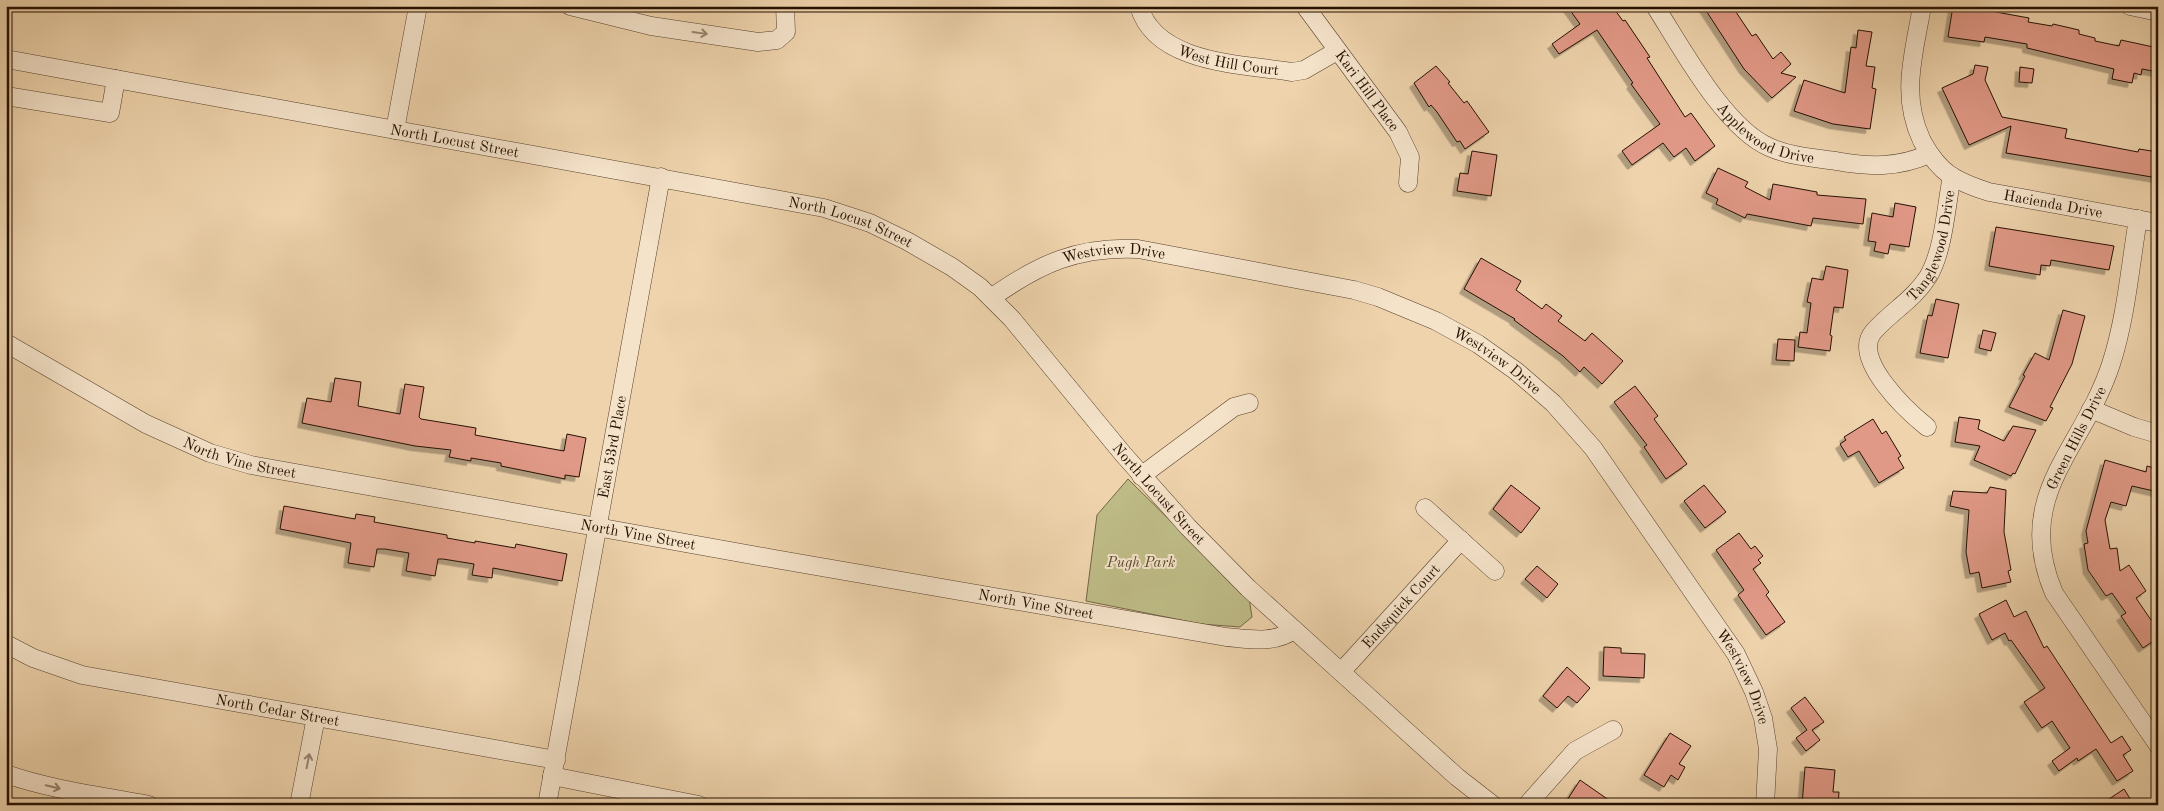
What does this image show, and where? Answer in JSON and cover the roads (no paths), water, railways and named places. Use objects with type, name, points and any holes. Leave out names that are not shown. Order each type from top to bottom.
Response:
[{"type":"street","points":[[395,130],[418,6]]},
{"type":"street","points":[[570,6],[651,26],[758,42],[777,40],[786,32],[787,8],[785,6]]},
{"type":"street","name":"West Hill Court","points":[[1139,6],[1142,19],[1159,38],[1179,51],[1198,57],[1292,72],[1304,70],[1337,51]]},
{"type":"street","name":"Kari Hill Place","points":[[1305,6],[1398,132],[1410,158],[1408,183]]},
{"type":"street","name":"Applewood Drive","points":[[1655,6],[1719,104],[1746,134],[1757,141],[1780,151],[1862,166],[1894,165],[1929,154]]},
{"type":"street","name":"Tanglewood Drive","points":[[1922,6],[1909,98],[1913,117],[1929,154],[1952,176],[1939,246],[1932,269],[1910,298],[1872,332],[1868,346],[1869,354],[1882,380],[1907,411],[1926,427]]},
{"type":"street","points":[[2130,6],[2158,12]]},
{"type":"street","name":"North Locust Street","points":[[6,59],[824,208],[861,219],[907,241],[980,286],[1012,319],[1141,476],[1188,527],[1248,588],[1481,801]]},
{"type":"street","points":[[6,96],[110,113],[116,79]]},
{"type":"street","name":"Hacienda Drive","points":[[1952,176],[1989,192],[2158,223]]},
{"type":"street","name":"East 53rd Place","points":[[547,805],[661,177]]},
{"type":"street","name":"Green Hills Drive","points":[[2138,219],[2119,336],[2111,365],[2091,409],[2051,483],[2044,505],[2040,540],[2044,564],[2054,593],[2065,612],[2156,740]]},
{"type":"street","name":"Westview Drive","points":[[991,298],[1021,277],[1059,258],[1086,251],[1116,248],[1138,249],[1354,290],[1409,309],[1478,344],[1516,371],[1553,403],[1592,448],[1736,654],[1754,692],[1763,718],[1768,750],[1765,805]]},
{"type":"street","name":"North Vine Street","points":[[6,343],[146,424],[210,453],[251,465],[1226,637],[1263,640],[1280,638],[1294,630]]},
{"type":"street","points":[[1141,476],[1234,407],[1249,404]]},
{"type":"street","points":[[2091,409],[2134,428],[2158,434]]},
{"type":"street","points":[[1425,508],[1495,571]]},
{"type":"street","name":"Endsquick Court","points":[[1341,672],[1461,540]]},
{"type":"street","name":"North Cedar Street","points":[[6,644],[33,658],[82,675],[316,717],[554,768],[699,805]]},
{"type":"street","points":[[299,805],[316,717]]},
{"type":"street","points":[[1527,805],[1575,751],[1613,730]]},
{"type":"street","points":[[6,774],[70,791],[150,805]]},
{"type":"park label","name":"Pugh Park","points":[[1141,562]]}]
